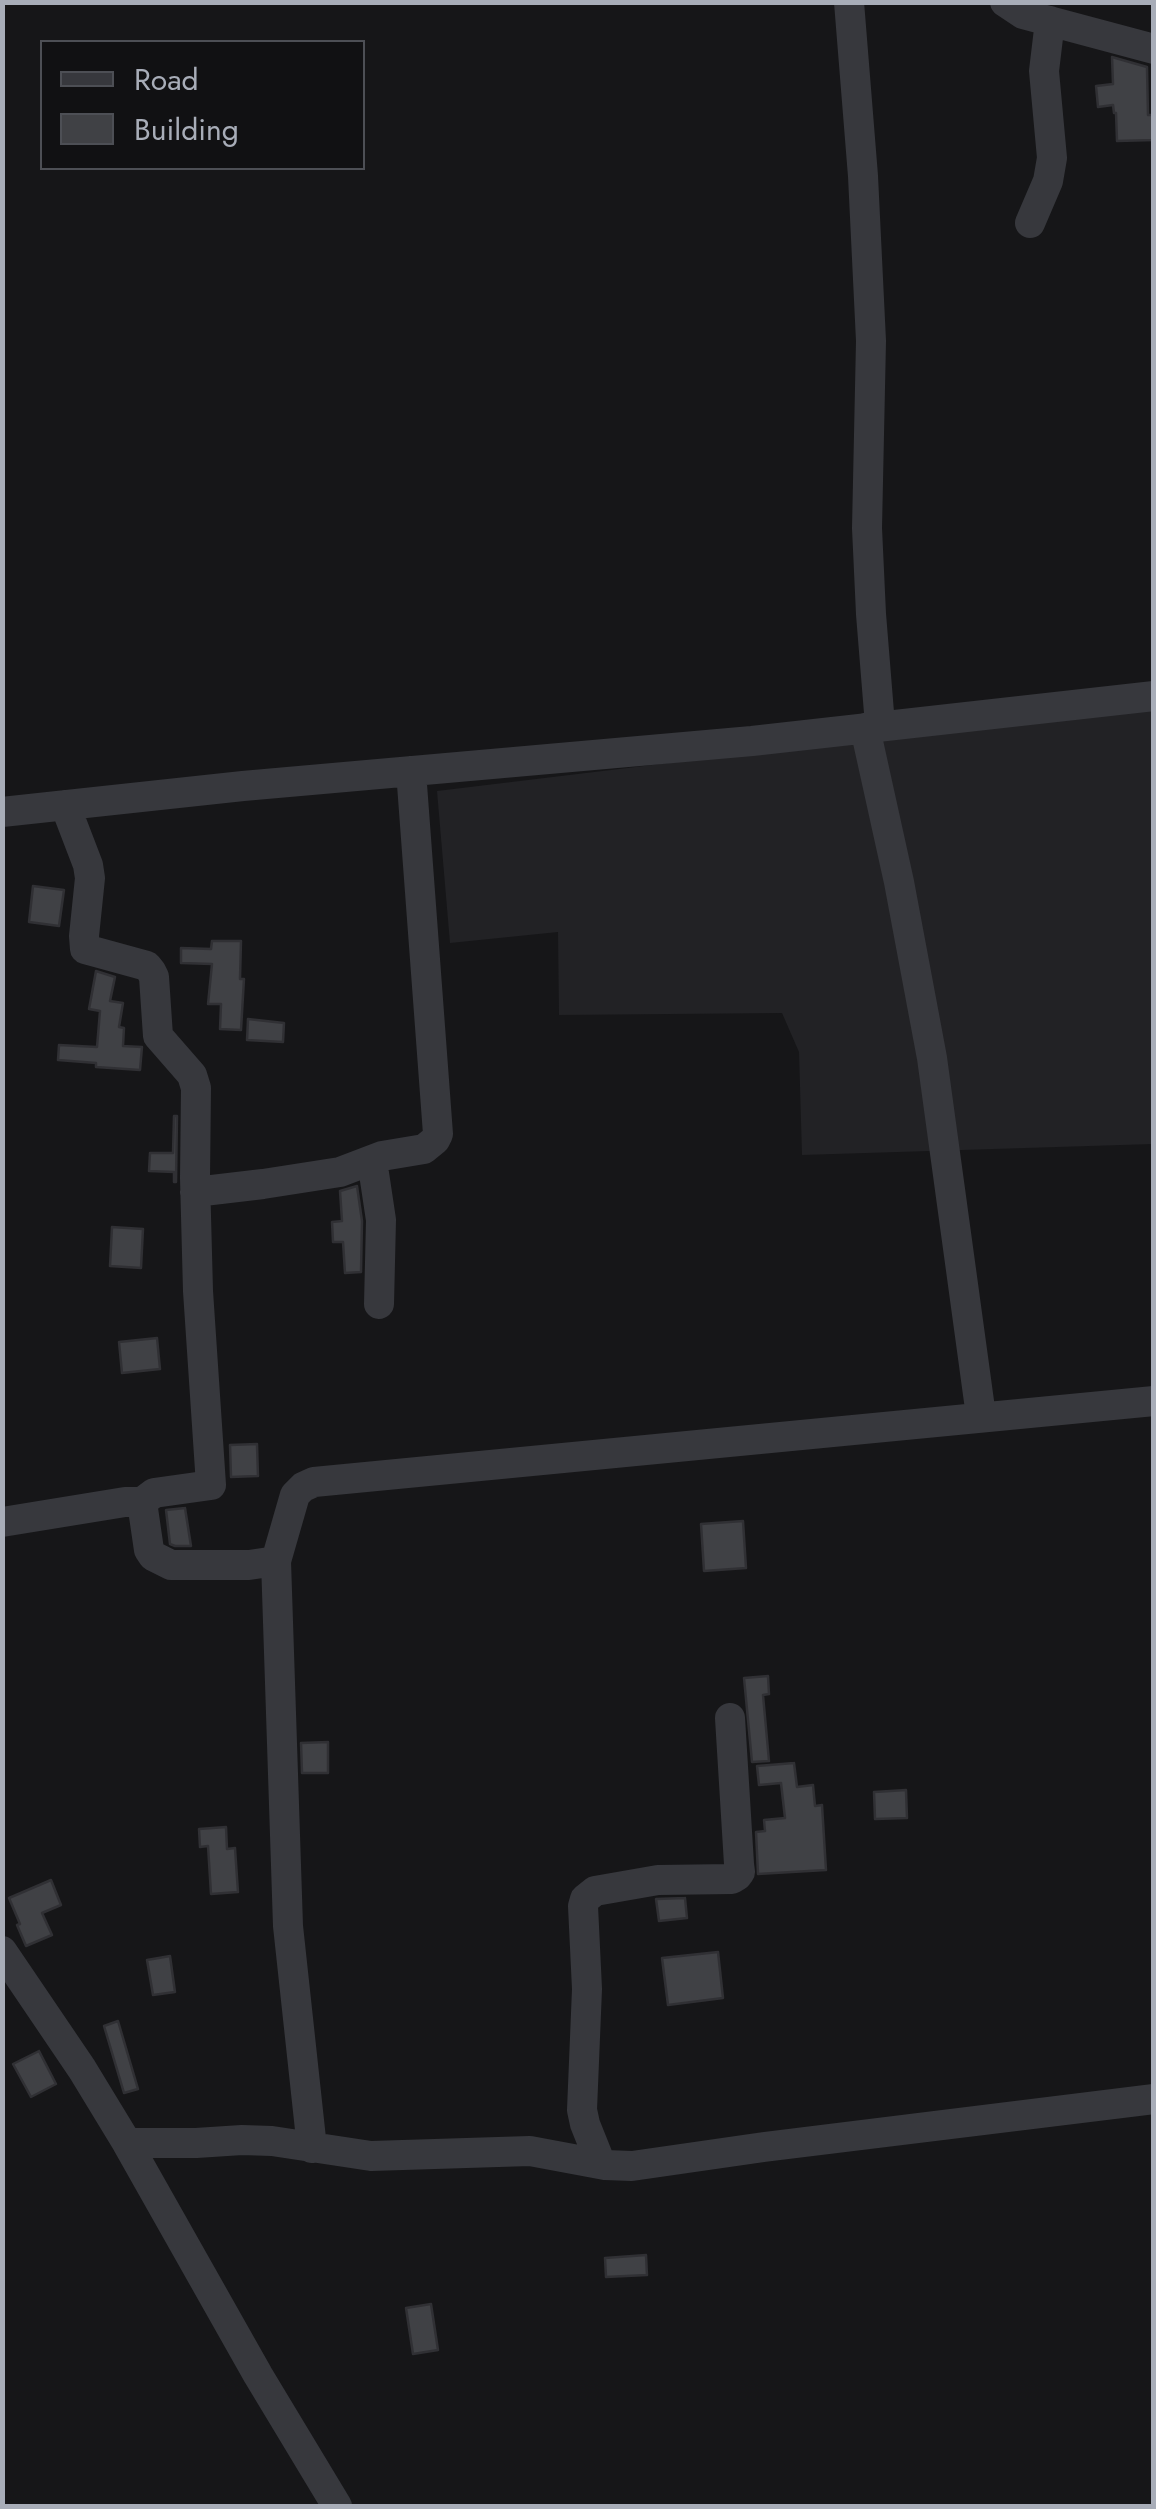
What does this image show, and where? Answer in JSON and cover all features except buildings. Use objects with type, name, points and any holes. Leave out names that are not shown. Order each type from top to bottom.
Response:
[{"type":"street","points":[[848,2],[852,16],[870,322],[867,528],[875,721],[932,1058],[980,1416]]},
{"type":"street","points":[[1005,2],[1023,14],[1154,49]]},
{"type":"street","points":[[1030,223],[1048,180],[1052,158],[1044,71],[1050,21]]},
{"type":"street","points":[[2,812],[618,754],[875,721],[1154,696]]},
{"type":"street","points":[[195,1192],[340,1172],[395,1153],[424,1149],[438,1134],[411,771]]},
{"type":"street","points":[[2,1522],[142,1502],[154,1492],[211,1485],[198,1290],[196,1082],[158,1036],[152,971],[147,966],[85,949],[90,878],[66,805]]},
{"type":"street","points":[[372,1160],[381,1220],[379,1304]]},
{"type":"street","points":[[312,2148],[288,1926],[276,1562],[295,1495],[303,1487],[314,1482],[1154,1401]]},
{"type":"street","points":[[142,1502],[149,1550],[171,1565],[276,1562]]},
{"type":"street","points":[[600,2164],[582,2110],[588,1979],[585,1899],[595,1891],[658,1880],[737,1876],[730,1718]]},
{"type":"street","points":[[2,1951],[127,2143],[258,2376],[337,2506]]},
{"type":"street","points":[[127,2143],[272,2141],[371,2156],[530,2152],[632,2166],[1154,2099]]},
{"type":"shaded area","points":[[1153,710],[1153,1144],[802,1155],[799,1052],[782,1013],[559,1015],[558,932],[450,943],[437,791]]}]
